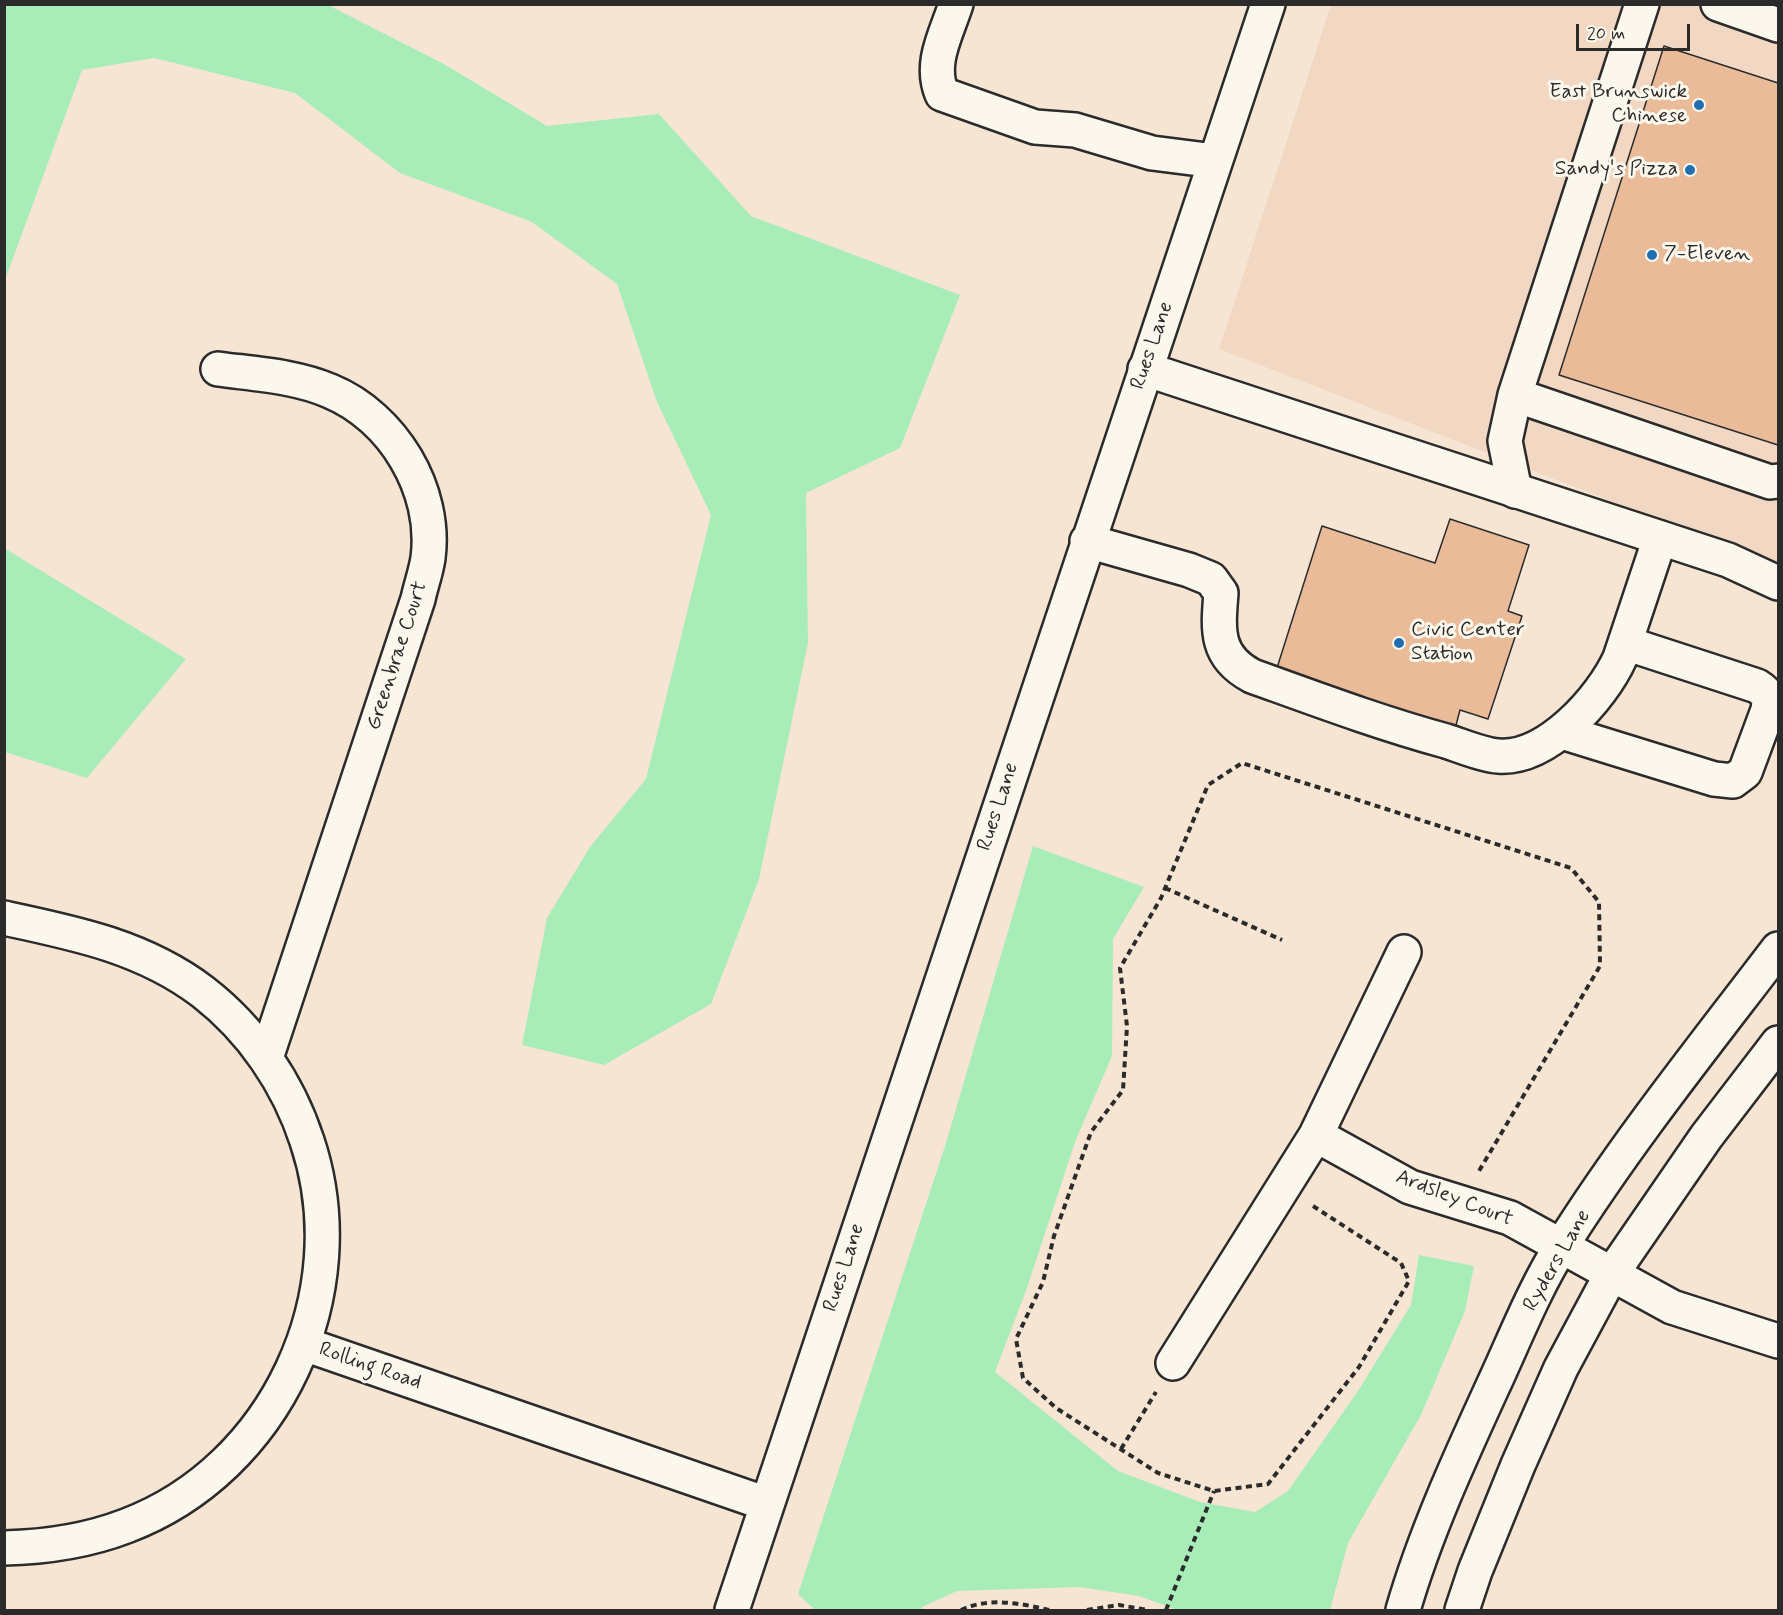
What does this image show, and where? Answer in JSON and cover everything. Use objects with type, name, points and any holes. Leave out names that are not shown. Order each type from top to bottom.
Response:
[{"type":"street","points":[[956,4],[937,61],[936,79],[942,94],[1035,127],[1075,130],[1152,153],[1215,161]]},
{"type":"street","name":"Rues Lane","points":[[732,1611],[1268,4]]},
{"type":"street","points":[[1515,490],[1505,441],[1515,395],[1642,4]]},
{"type":"street","points":[[1718,4],[1779,25]]},
{"type":"street","name":"Greenbrae Court","points":[[218,369],[299,381],[331,391],[361,408],[386,431],[406,459],[421,490],[428,524],[428,558],[418,598],[266,1058]]},
{"type":"street","points":[[1145,369],[1728,560],[1779,583]]},
{"type":"street","points":[[1515,395],[1770,482],[1779,482]]},
{"type":"street","points":[[1087,541],[1189,570],[1211,579],[1221,592],[1218,629],[1226,653],[1236,668],[1252,676],[1425,735],[1499,757],[1529,750],[1562,732],[1612,676],[1660,538]]},
{"type":"street","points":[[1562,732],[1714,779],[1733,781],[1745,772],[1768,710],[1767,692],[1757,686],[1625,643]]},
{"type":"street","points":[[4,918],[87,936],[149,958],[204,992],[228,1014],[266,1058],[300,1121],[319,1184],[323,1248],[318,1291],[304,1344]]},
{"type":"street","name":"Ryders Lane","points":[[1403,1611],[1414,1573],[1456,1467],[1515,1339],[1561,1247],[1661,1101],[1779,949]]},
{"type":"street","points":[[1173,1363],[1316,1135],[1404,952]]},
{"type":"street","points":[[1462,1611],[1475,1571],[1518,1465],[1561,1368],[1611,1275],[1706,1137],[1779,1042]]},
{"type":"street","name":"Ardsley Court","points":[[1316,1135],[1410,1186],[1510,1218],[1672,1307],[1779,1341]]},
{"type":"street","name":"Rolling Road","points":[[4,1548],[66,1544],[98,1536],[158,1512],[186,1495],[212,1476],[257,1429],[286,1383],[304,1344],[767,1504]]},
{"type":"path","points":[[1165,888],[1282,940]]},
{"type":"path","points":[[1121,1449],[1173,1363]]},
{"type":"path","points":[[1166,1611],[1214,1491]]},
{"type":"path","points":[[961,1611],[977,1603],[1018,1603],[1049,1611]]},
{"type":"path","points":[[1087,1611],[1119,1605],[1148,1611]]},
{"type":"shaded area","points":[[1331,5],[1778,5],[1778,566],[1219,349]]},
{"type":"green space","points":[[5,5],[328,5],[444,64],[547,126],[659,114],[751,216],[960,295],[900,448],[806,493],[808,643],[759,879],[711,1004],[604,1065],[522,1045],[547,918],[590,847],[646,779],[711,515],[657,402],[617,284],[532,222],[400,173],[295,93],[154,58],[82,70],[5,280]]},
{"type":"green space","points":[[4,548],[186,659],[87,778],[5,752]]},
{"type":"green space","points":[[1033,846],[1144,887],[1113,939],[1112,1056],[1075,1142],[1027,1288],[995,1372],[1118,1471],[1200,1502],[1255,1512],[1288,1491],[1358,1391],[1411,1305],[1419,1255],[1474,1266],[1465,1311],[1421,1415],[1348,1543],[1330,1610],[1177,1610],[1139,1596],[1079,1587],[957,1591],[922,1607],[921,1610],[815,1610],[798,1594],[946,1143]]},
{"type":"building","points":[[1664,46],[1778,83],[1778,445],[1559,375]]},
{"type":"building","name":"Civic Center Station","points":[[1450,519],[1529,545],[1508,611],[1522,616],[1488,719],[1460,710],[1455,729],[1276,671],[1322,526],[1435,563]]},
{"type":"place","name":"East Brunswick Chinese","points":[[1699,105]]},
{"type":"place","name":"Sandy's Pizza","points":[[1690,170]]},
{"type":"place","name":"7-Eleven","points":[[1652,255]]},
{"type":"place","name":"Civic Center Station","points":[[1399,643]]}]
